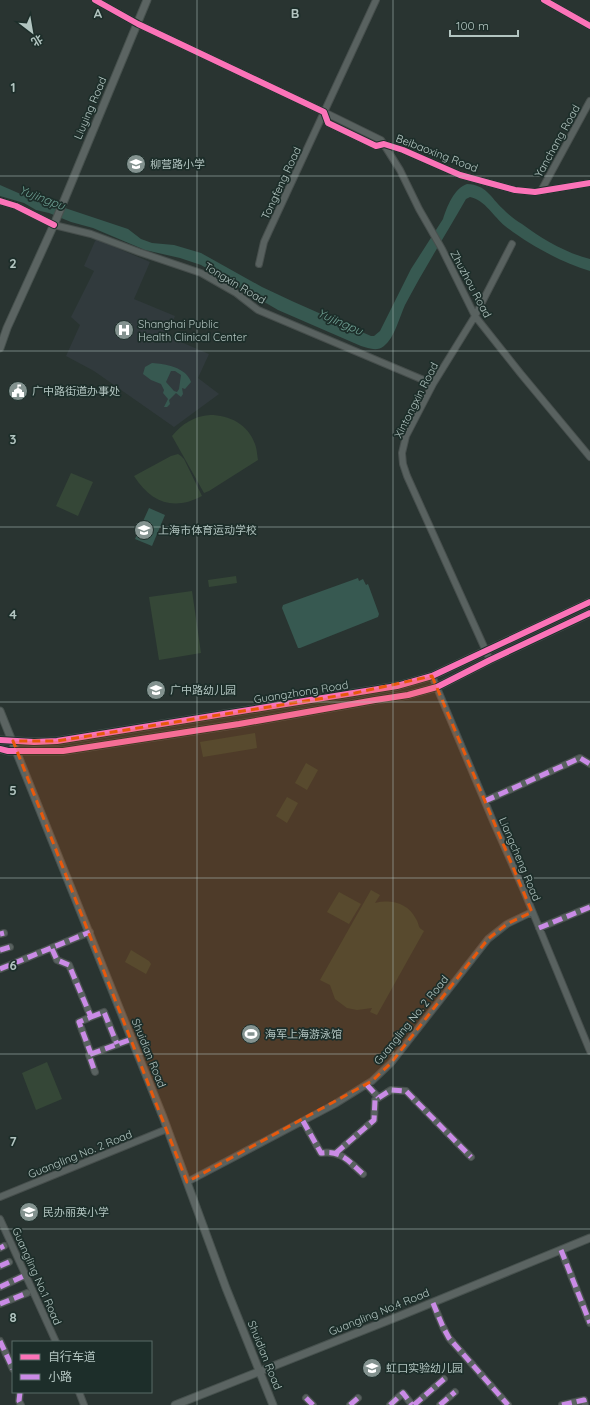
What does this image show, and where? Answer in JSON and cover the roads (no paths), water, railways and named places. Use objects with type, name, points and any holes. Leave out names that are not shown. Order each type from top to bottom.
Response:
[{"type":"main road","name":"Liuying Road","points":[[55,222],[147,0]]},
{"type":"main road","points":[[0,348],[7,328],[55,222]]},
{"type":"main road","name":"Guangzhong Road","points":[[0,740],[57,741],[397,686],[432,676],[590,602]]},
{"type":"main road","name":"Guangzhong Road","points":[[0,749],[17,751],[63,750],[239,724],[408,695],[437,687],[490,660],[590,613]]},
{"type":"main road","name":"Shuidian Road","points":[[0,710],[90,932],[167,1129],[226,1288],[273,1405]]},
{"type":"main road","name":"Guangling No.4 Road","points":[[175,1405],[433,1303],[590,1238]]},
{"type":"street","name":"Beibaoxing Road","points":[[95,0],[138,24],[324,112],[381,140],[384,144],[403,150],[469,177],[515,190],[528,192],[590,183]]},
{"type":"street","name":"Tongfeng Road","points":[[259,264],[264,242],[376,0]]},
{"type":"street","points":[[544,0],[590,26]]},
{"type":"street","name":"Yanchang Road","points":[[541,191],[590,101]]},
{"type":"street","name":"Zhuzhou Road","points":[[384,144],[400,170],[431,231],[442,249],[475,316],[590,457]]},
{"type":"street","name":"Tongxin Road","points":[[0,201],[55,222],[201,273],[236,293],[258,310],[433,384]]},
{"type":"street","name":"Xintongxin Road","points":[[490,660],[426,519],[403,464],[402,447],[406,436],[433,384],[475,316],[512,244]]},
{"type":"street","name":"Liangcheng Road","points":[[432,676],[590,1051]]},
{"type":"street","points":[[485,801],[580,758],[590,764]]},
{"type":"street","points":[[539,928],[590,907]]},
{"type":"street","name":"Guangling No. 2 Road","points":[[186,1182],[303,1121],[367,1085],[391,1063],[488,939],[507,924],[532,912]]},
{"type":"street","points":[[0,970],[90,932]]},
{"type":"street","points":[[0,950],[10,947]]},
{"type":"street","points":[[52,948],[56,960],[69,965],[91,1017]]},
{"type":"street","points":[[95,1072],[89,1055],[91,1054],[79,1022],[104,1012],[117,1044]]},
{"type":"street","points":[[91,1054],[132,1039]]},
{"type":"street","points":[[367,1085],[378,1098]]},
{"type":"street","points":[[336,1153],[374,1120],[375,1100],[391,1090],[406,1091],[471,1157]]},
{"type":"street","points":[[303,1121],[322,1153],[330,1152],[342,1155],[363,1174]]},
{"type":"street","name":"Guangling No. 2 Road","points":[[0,1197],[167,1129]]},
{"type":"street","name":"Guangling No.1 Road","points":[[0,1218],[56,1341]]},
{"type":"street","points":[[561,1250],[590,1323]]},
{"type":"street","points":[[0,1266],[10,1262]]},
{"type":"street","points":[[0,1287],[26,1276]]},
{"type":"street","points":[[0,1304],[27,1293]]},
{"type":"street","points":[[433,1303],[449,1338],[508,1405]]},
{"type":"street","points":[[0,1341],[12,1367]]},
{"type":"street","points":[[390,1405],[403,1393],[413,1405],[444,1379]]},
{"type":"street","points":[[440,1405],[455,1392]]},
{"type":"street","points":[[20,1393],[19,1401],[21,1405]]},
{"type":"street","points":[[79,1393],[84,1405]]},
{"type":"street","points":[[562,1405],[585,1402],[590,1395]]},
{"type":"street","points":[[306,1398],[313,1405]]},
{"type":"street","points":[[350,1405],[358,1398]]},
{"type":"place","name":"柳营路小学","points":[[136,164]]},
{"type":"place","name":"Shanghai Public Health Clinical Center","points":[[124,330]]},
{"type":"place","name":"广中路街道办事处","points":[[18,391]]},
{"type":"place","name":"上海市体育运动学校","points":[[144,530]]},
{"type":"place","name":"广中路幼儿园","points":[[156,690]]},
{"type":"place","name":"海军上海游泳馆","points":[[251,1034]]},
{"type":"place","name":"民办丽英小学","points":[[29,1212]]},
{"type":"place","name":"虹口实验幼儿园","points":[[372,1368]]},
{"type":"water label","name":"Yujingpu","points":[[42,198]]},
{"type":"water label","name":"Yujingpu","points":[[340,322]]}]
